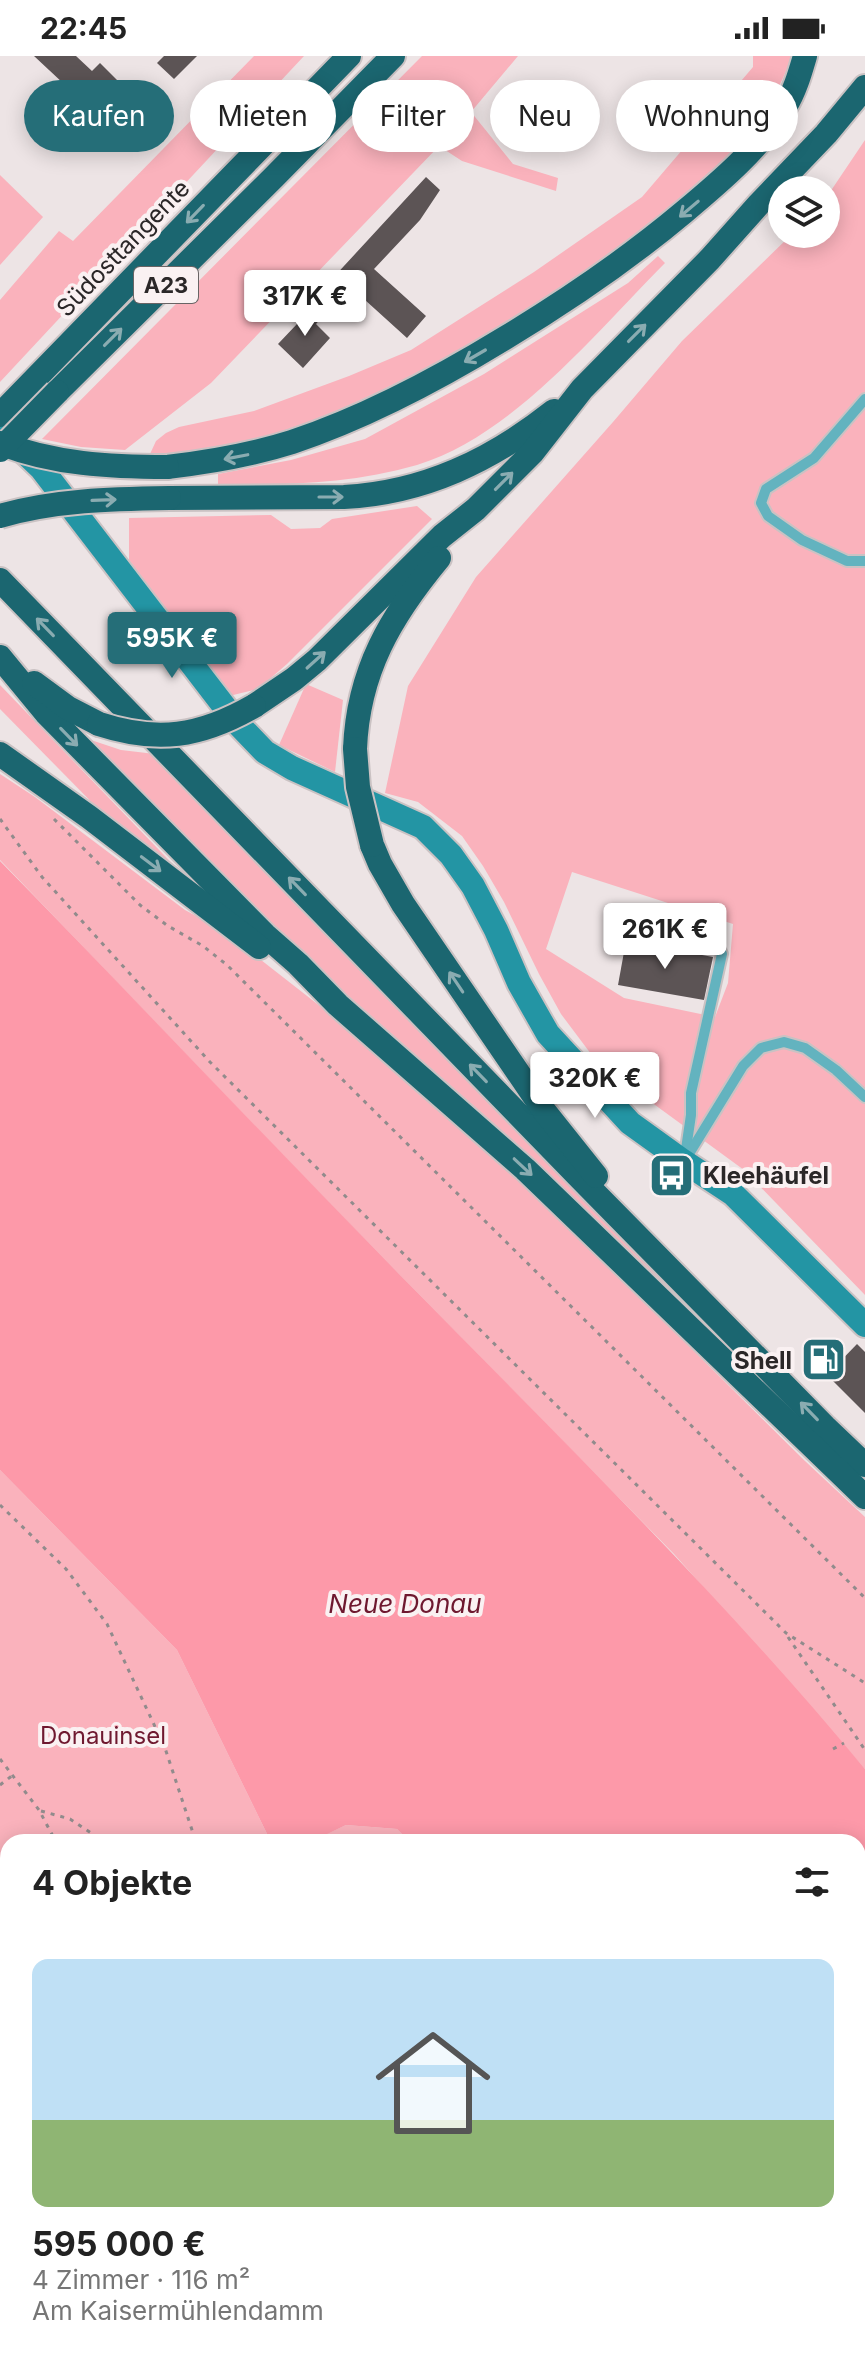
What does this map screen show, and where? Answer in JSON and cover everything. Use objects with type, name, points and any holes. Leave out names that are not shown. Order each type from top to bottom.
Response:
[{"type":"highway","name":"Südosttangente","points":[[0,415],[349,56]]},
{"type":"highway","name":"A23","points":[[0,450],[393,56]]},
{"type":"highway","points":[[0,443],[56,458],[167,467],[249,454],[293,442],[402,396],[473,358],[548,312],[608,272],[710,191],[770,129],[798,80],[805,56]]},
{"type":"highway","points":[[0,657],[53,698],[99,724],[136,734],[173,735],[211,727],[254,706],[317,660],[442,536],[476,509],[532,453],[582,389],[710,259],[826,134],[865,87]]},
{"type":"highway","points":[[0,516],[74,501],[344,497],[408,488],[449,475],[488,456],[582,389]]},
{"type":"highway","points":[[476,509],[413,591],[380,645],[360,700],[355,749],[358,787],[372,845],[403,904],[536,1099],[650,1249]]},
{"type":"highway","points":[[0,580],[650,1249],[865,1465]]},
{"type":"highway","points":[[0,657],[46,713],[338,1005],[525,1169],[865,1497]]},
{"type":"highway","points":[[0,754],[89,817],[338,1005]]},
{"type":"street","points":[[0,429],[41,468],[237,723],[265,752],[292,768],[423,827],[451,855],[473,886],[519,983],[548,1034],[630,1123],[733,1194],[865,1325]]},
{"type":"lane","points":[[865,399],[814,458],[766,489],[761,503],[768,516],[802,540],[847,561],[865,561]]},
{"type":"lane","points":[[684,1162],[691,1093],[722,954],[715,939],[686,932]]},
{"type":"lane","points":[[684,1162],[743,1066],[761,1048],[784,1042],[805,1048],[836,1070],[865,1097]]},
{"type":"path","points":[[52,817],[140,905],[227,965],[865,1598]]},
{"type":"path","points":[[0,819],[42,877],[210,1062],[786,1633],[865,1750]]},
{"type":"path","points":[[0,1505],[66,1569],[107,1624],[165,1748],[193,1834]]},
{"type":"path","points":[[786,1633],[865,1683]]},
{"type":"path","points":[[833,1749],[844,1743]]},
{"type":"path","points":[[0,1759],[39,1810],[52,1834]]},
{"type":"path","points":[[0,1785],[13,1775]]},
{"type":"path","points":[[39,1810],[70,1819],[93,1834]]},
{"type":"green space","points":[[254,56],[304,56],[282,80],[231,80]]},
{"type":"green space","points":[[422,56],[518,56],[498,80],[490,80],[490,89],[474,108],[474,80],[398,80]]},
{"type":"green space","points":[[753,56],[791,56],[779,80],[742,80],[753,67]]},
{"type":"green space","points":[[474,116],[490,136],[490,152],[503,152],[513,164],[558,178],[556,191],[462,161],[448,152],[474,152]]},
{"type":"green space","points":[[190,121],[190,152],[214,152],[0,382],[0,300],[59,231],[73,241],[160,152],[174,152],[174,138]]},
{"type":"green space","points":[[352,127],[352,152],[433,152],[211,383],[125,450],[81,447],[42,439],[327,152],[336,152],[336,143]]},
{"type":"green space","points":[[865,140],[865,1295],[744,1170],[625,1083],[591,1054],[561,1014],[504,902],[462,836],[418,802],[385,793],[408,686],[476,577],[682,341],[778,248],[840,248],[840,177]],"holes":[[[572,872],[733,924],[728,983],[715,1017],[624,998],[546,949]]]},
{"type":"green space","points":[[680,152],[729,152],[654,222],[580,276],[425,368],[355,403],[298,426],[244,442],[187,452],[150,454],[156,441],[179,427],[254,411],[411,350],[534,272],[642,197]]},
{"type":"green space","points":[[0,175],[43,217],[0,265]]},
{"type":"green space","points":[[658,256],[665,263],[551,379],[487,431],[453,451],[417,465],[343,480],[218,485],[218,474],[291,460],[365,439],[484,374],[628,283]]},
{"type":"green space","points":[[417,506],[432,519],[287,664],[258,689],[229,696],[129,560],[129,518],[271,515],[291,529],[320,528],[332,519]]},
{"type":"green space","points":[[306,684],[343,700],[335,772],[279,745]]},
{"type":"green space","points":[[0,685],[189,881],[117,828],[0,709]]},
{"type":"green space","points":[[91,740],[121,750],[155,754],[722,1342],[519,1146],[272,929],[163,819],[165,816]]},
{"type":"green space","points":[[0,774],[185,910],[224,931],[357,1035],[514,1173],[865,1517],[865,1769],[674,1554],[303,1176],[0,860]]},
{"type":"green space","name":"Donauinsel","points":[[0,1470],[177,1650],[267,1834],[0,1834]]},
{"type":"green space","points":[[346,1825],[397,1829],[402,1834],[327,1834]]},
{"type":"water","name":"Neue Donau","points":[[0,861],[643,1523],[756,1644],[865,1769],[865,1834],[402,1834],[397,1829],[346,1825],[327,1834],[267,1834],[177,1650],[0,1470]]},
{"type":"building","points":[[34,56],[76,56],[92,71],[100,63],[117,80],[60,80]]},
{"type":"building","points":[[164,56],[197,56],[174,79],[157,63]]},
{"type":"building","points":[[426,177],[440,190],[420,220],[374,269],[426,316],[407,338],[354,290],[350,295],[332,279]]},
{"type":"building","points":[[315,305],[325,314],[316,324],[330,338],[303,368],[278,344]]},
{"type":"building","points":[[626,941],[713,957],[704,1000],[618,985]]},
{"type":"building","points":[[857,1344],[865,1352],[865,1413],[827,1375]]},
{"type":"place","name":"Kleehäufel","points":[[672,1175]]},
{"type":"place","name":"Shell","points":[[823,1360]]}]
